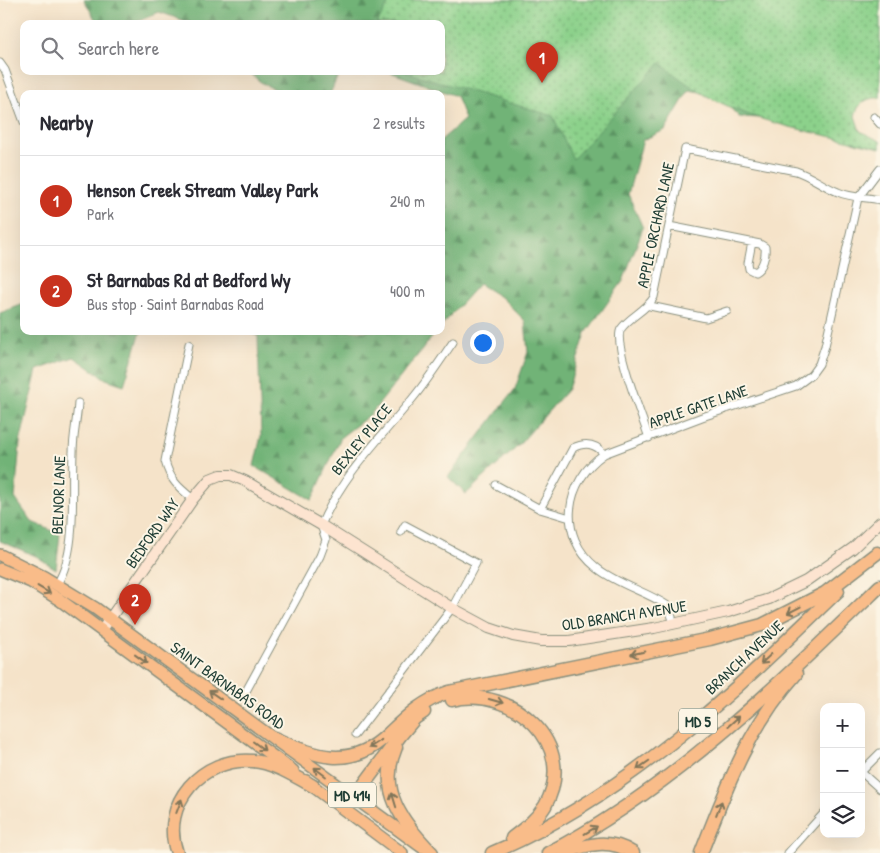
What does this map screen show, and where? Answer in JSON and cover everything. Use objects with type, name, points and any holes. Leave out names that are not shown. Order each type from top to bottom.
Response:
[{"type":"highway","points":[[274,738],[308,754],[340,758],[353,755],[375,745],[415,708],[449,692],[700,641],[762,625],[825,593],[879,551]]},
{"type":"highway","name":"BRANCH AVENUE","points":[[491,853],[563,819],[599,796],[679,738],[797,631],[879,551]]},
{"type":"highway","name":"MD 5","points":[[548,853],[614,815],[686,764],[880,586]]},
{"type":"highway","points":[[701,853],[748,740],[787,684],[859,606]]},
{"type":"highway","points":[[332,800],[351,794],[362,787],[415,718],[429,709],[463,697],[482,698],[517,709],[532,720],[543,733],[554,768],[551,789],[545,805],[524,829],[491,853]]},
{"type":"highway","points":[[406,729],[392,757],[390,775],[392,794],[404,822],[431,853]]},
{"type":"highway","points":[[177,853],[173,838],[176,810],[189,786],[209,770],[226,763],[252,761],[272,765],[313,786]]},
{"type":"highway","points":[[564,853],[599,842],[615,845],[633,853]]},
{"type":"main road","name":"SAINT BARNABAS ROAD","points":[[0,555],[57,584],[110,619],[431,853]]},
{"type":"main road","name":"SAINT BARNABAS ROAD","points":[[0,569],[45,590],[102,630],[402,853]]},
{"type":"street","points":[[0,63],[5,70],[20,111]]},
{"type":"street","points":[[874,117],[880,124]]},
{"type":"street","name":"APPLE ORCHARD LANE","points":[[649,438],[626,370],[618,336],[628,321],[650,306],[658,286],[660,266],[685,149],[796,171],[812,177],[837,192],[858,198]]},
{"type":"street","name":"APPLE GATE LANE","points":[[674,623],[668,606],[617,581],[589,561],[574,534],[570,518],[571,504],[578,480],[594,461],[604,454],[702,417],[796,386],[810,375],[819,364],[825,346],[858,198],[880,169]]},
{"type":"street","points":[[858,198],[880,200]]},
{"type":"street","points":[[669,226],[752,242]]},
{"type":"street","points":[[650,306],[706,318],[727,311]]},
{"type":"street","name":"BEXLEY PLACE","points":[[321,525],[346,476],[414,396],[453,342]]},
{"type":"street","points":[[189,344],[165,461],[168,476],[174,484],[193,500]]},
{"type":"street","name":"BELNOR LANE","points":[[57,584],[66,570],[70,546],[73,449],[78,403]]},
{"type":"street","points":[[540,509],[573,448],[588,444],[596,446],[604,454]]},
{"type":"street","name":"OLD BRANCH AVENUE","points":[[210,479],[231,475],[321,525],[452,608],[489,628],[513,636],[541,641],[569,641],[654,628],[728,612],[769,599],[806,581],[853,548],[880,522]]},
{"type":"street","name":"BEDFORD WAY","points":[[102,630],[193,500],[210,479]]},
{"type":"street","points":[[496,485],[540,509],[570,518]]},
{"type":"street","points":[[245,693],[320,556],[326,540],[321,525]]},
{"type":"street","points":[[356,735],[452,608],[476,563],[405,525],[401,532]]},
{"type":"street","points":[[865,768],[880,753]]},
{"type":"street","points":[[865,776],[880,789]]},
{"type":"street","points":[[788,853],[820,817]]},
{"type":"green space","points":[[84,0],[880,0],[877,95],[856,105],[851,123],[859,137],[858,144],[806,120],[739,117],[717,95],[689,90],[665,130],[643,140],[628,194],[643,228],[623,281],[586,333],[568,389],[518,446],[466,494],[448,477],[515,389],[528,352],[525,321],[502,298],[479,284],[445,322],[445,136],[465,119],[456,96],[445,92],[445,90],[439,90],[398,75],[445,75],[445,20],[182,20],[159,12],[141,20],[96,20]]},
{"type":"green space","points":[[390,0],[880,0],[880,98],[867,100],[861,104],[855,116],[860,131],[880,141],[880,148],[779,124],[740,111],[697,90],[660,63],[573,159],[553,116],[416,75],[445,75],[445,20],[379,20]]},
{"type":"green space","points":[[253,75],[338,75],[332,90],[279,90]]},
{"type":"green space","points":[[20,306],[20,335],[140,335],[124,385],[106,379],[74,357],[37,370],[20,443],[15,498],[32,522],[60,534],[56,569],[36,556],[0,541],[0,313]]},
{"type":"green space","points":[[255,335],[434,335],[371,414],[341,437],[312,500],[254,466],[261,436],[258,336]]},
{"type":"place","name":"Henson Creek Stream Valley Park","points":[[542,83]]},
{"type":"place","name":"St Barnabas Rd at Bedford Wy","points":[[135,625]]}]
